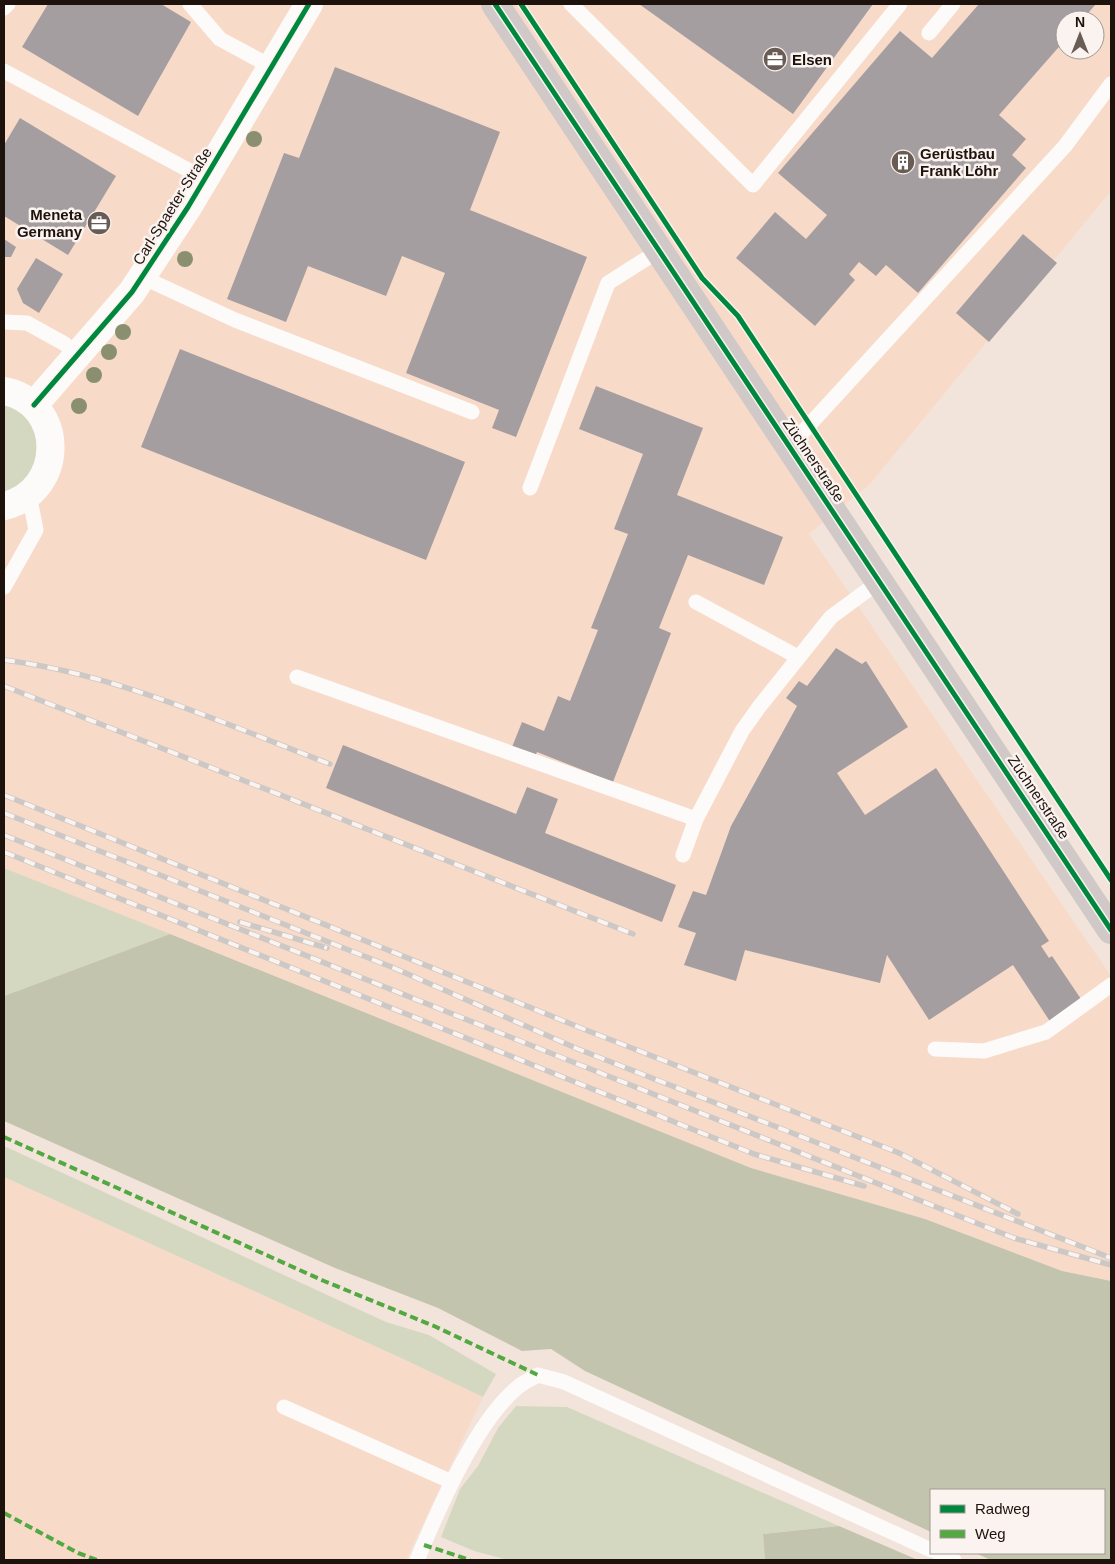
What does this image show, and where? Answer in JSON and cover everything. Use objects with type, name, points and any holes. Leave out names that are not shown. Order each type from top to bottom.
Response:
[{"type":"street","name":"Carl-Spaeter-Straße","points":[[34,405],[132,292],[205,179],[309,4]]},
{"type":"street","name":"Züchnerstraße","points":[[495,4],[1111,930]]},
{"type":"street","points":[[4,391],[17,394],[34,405],[49,430],[52,451],[43,479],[29,495],[15,503],[4,506]]},
{"type":"lane","points":[[4,8],[8,4]]},
{"type":"lane","points":[[190,4],[220,39],[272,67]]},
{"type":"lane","points":[[571,4],[753,185],[900,4]]},
{"type":"lane","points":[[930,33],[954,4]]},
{"type":"lane","points":[[4,72],[205,179]]},
{"type":"lane","points":[[790,446],[1065,146],[1111,84]]},
{"type":"lane","points":[[530,488],[608,283],[660,250]]},
{"type":"lane","points":[[142,277],[235,320],[472,412]]},
{"type":"lane","points":[[4,322],[27,323],[65,344],[76,356]]},
{"type":"lane","points":[[4,587],[36,530],[29,495]]},
{"type":"lane","points":[[683,855],[696,819],[742,731],[831,617],[880,582]]},
{"type":"lane","points":[[696,602],[798,657]]},
{"type":"lane","points":[[297,677],[696,819]]},
{"type":"lane","points":[[935,1049],[984,1051],[1046,1032],[1111,985]]},
{"type":"lane","points":[[417,1560],[452,1482],[487,1422],[519,1386],[538,1375],[564,1382],[930,1550]]},
{"type":"lane","points":[[284,1407],[452,1482]]},
{"type":"lane","points":[[940,1554],[954,1560]]},
{"type":"shaded area","points":[[4,4],[1111,4],[1111,191],[870,484],[809,534],[1111,976],[1111,1281],[1062,1271],[925,1219],[751,1168],[4,868]]},
{"type":"shaded area","points":[[4,1177],[483,1397],[406,1560],[4,1560]]},
{"type":"green space","points":[[4,405],[14,409],[29,422],[34,431],[37,451],[29,475],[4,493]]},
{"type":"green space","points":[[4,868],[170,934],[4,996]]},
{"type":"green space","points":[[170,934],[751,1168],[925,1219],[1062,1271],[1111,1281],[1111,1560],[991,1560],[977,1554],[1105,1554],[1105,1489],[930,1489],[930,1532],[585,1371],[551,1349],[522,1351],[438,1308],[335,1268],[4,1121],[4,996]]},
{"type":"green space","points":[[4,1146],[386,1322],[429,1335],[496,1374],[483,1397],[4,1177]]},
{"type":"green space","points":[[516,1406],[567,1407],[839,1526],[763,1534],[765,1560],[508,1560],[474,1551],[441,1537],[460,1489],[478,1466],[498,1428]]},
{"type":"green space","points":[[839,1526],[918,1560],[765,1560],[763,1534]]},
{"type":"building","points":[[48,4],[161,4],[191,22],[138,116],[22,47]]},
{"type":"building","name":"Elsen","points":[[639,4],[873,4],[793,114]]},
{"type":"building","name":"Gerüstbau Frank Löhr","points":[[979,4],[1096,4],[1091,10],[1055,10],[1055,51],[999,115],[1026,139],[1012,155],[1026,168],[918,293],[886,265],[876,276],[859,262],[849,274],[855,280],[815,326],[736,258],[775,212],[806,239],[827,215],[778,173],[900,31],[932,58]]},
{"type":"building","points":[[335,67],[500,132],[470,210],[587,257],[516,437],[492,428],[499,410],[406,373],[445,273],[402,256],[386,296],[308,266],[286,322],[227,299],[284,153],[299,158]]},
{"type":"building","points":[[20,118],[116,176],[68,255],[4,216],[4,145]]},
{"type":"building","points":[[1023,234],[1057,263],[989,342],[956,313]]},
{"type":"building","points":[[4,239],[16,247],[11,257],[4,257]]},
{"type":"building","points":[[36,258],[63,274],[39,313],[23,303],[17,289]]},
{"type":"building","points":[[180,349],[465,462],[426,560],[141,447]]},
{"type":"building","points":[[596,386],[703,428],[677,495],[783,537],[764,585],[688,555],[659,628],[671,633],[613,782],[537,752],[535,757],[512,747],[522,722],[544,731],[558,696],[570,701],[598,630],[591,628],[628,534],[614,529],[643,454],[579,429]]},
{"type":"building","points":[[836,648],[862,664],[866,661],[908,727],[837,773],[865,815],[936,768],[1049,941],[1041,946],[1049,958],[1052,956],[1083,1002],[1051,1023],[1013,965],[929,1020],[887,955],[880,983],[745,950],[736,981],[684,965],[696,933],[678,927],[693,891],[706,895],[731,826],[797,706],[786,698],[799,681],[807,686]]},
{"type":"building","points":[[343,745],[516,814],[527,787],[558,799],[545,833],[676,885],[662,922],[326,788]]},
{"type":"railway","points":[[4,660],[88,677],[170,702],[330,764]]},
{"type":"railway","points":[[4,686],[633,934]]},
{"type":"railway","points":[[4,795],[586,1030],[899,1153],[1018,1214]]},
{"type":"railway","points":[[4,813],[394,968],[578,1049],[1111,1258]]},
{"type":"railway","points":[[4,835],[1014,1238],[1111,1265]]},
{"type":"railway","points":[[4,852],[754,1154],[864,1186]]},
{"type":"railway","points":[[240,922],[327,948]]},
{"type":"marked path","points":[[4,1137],[324,1281],[434,1326],[538,1375]]},
{"type":"marked path","points":[[4,1513],[78,1553],[97,1560]]},
{"type":"marked path","points":[[424,1545],[470,1560]]},
{"type":"cycle path","points":[[34,405],[132,292],[188,207],[309,4]]},
{"type":"cycle path","points":[[495,4],[1111,930]]},
{"type":"cycle path","points":[[521,4],[702,278],[738,316],[1111,880]]},
{"type":"place","name":"Elsen","points":[[775,59]]},
{"type":"place","name":"Gerüstbau Frank Löhr","points":[[903,162]]},
{"type":"place","name":"Meneta Germany","points":[[99,223]]}]
